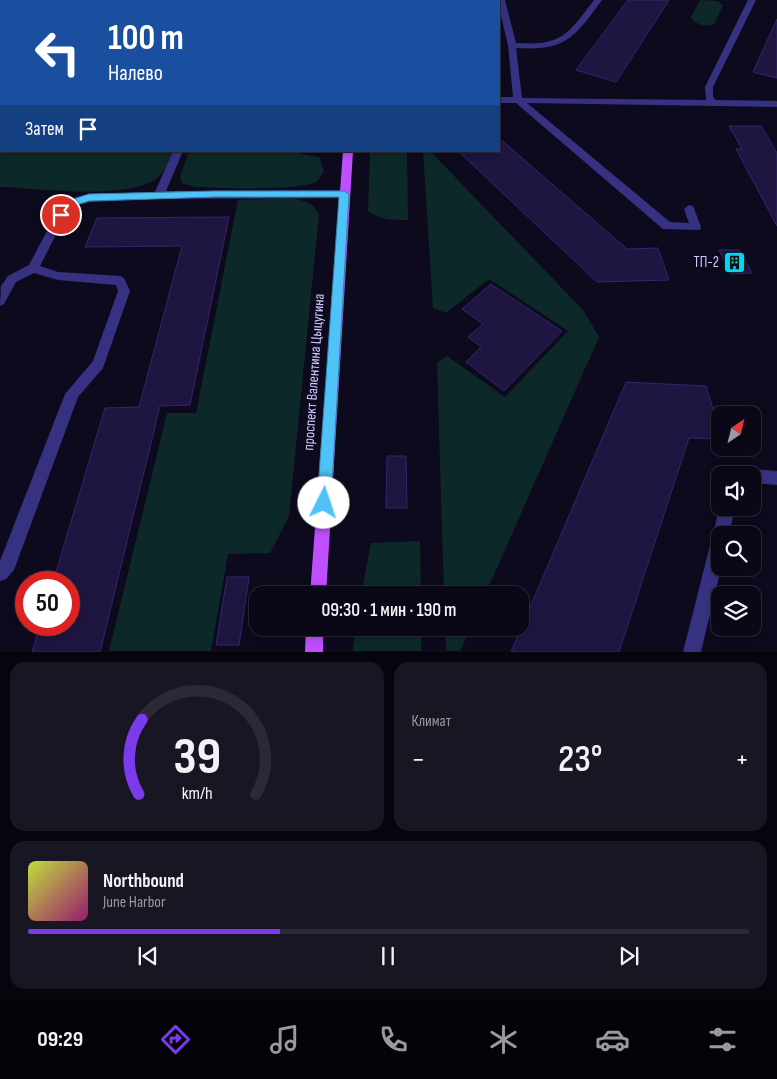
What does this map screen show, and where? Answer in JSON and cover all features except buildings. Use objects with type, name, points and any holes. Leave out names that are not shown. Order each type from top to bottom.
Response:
[{"type":"main road","name":"проспект Валентина Цыцугина","points":[[319,586],[348,152]]},
{"type":"main road","points":[[314,652],[315,636]]},
{"type":"lane","points":[[500,0],[512,45],[518,100],[668,226],[696,227],[689,209]]},
{"type":"lane","points":[[512,45],[554,45],[565,40],[598,0]]},
{"type":"lane","points":[[712,102],[709,97],[709,87],[752,0]]},
{"type":"lane","points":[[500,100],[777,104]]},
{"type":"lane","points":[[159,195],[178,152]]},
{"type":"lane","points":[[0,301],[12,279],[33,268],[61,215],[73,202],[89,198],[159,195],[344,194]]},
{"type":"lane","points":[[0,573],[8,564],[72,394],[98,364],[124,291],[120,281],[58,276],[33,268]]},
{"type":"lane","points":[[761,477],[777,478]]},
{"type":"lane","points":[[692,652],[711,573]]},
{"type":"green space","points":[[700,0],[718,1],[723,5],[714,24],[701,25],[691,18]]},
{"type":"green space","points":[[0,152],[172,152],[168,162],[157,178],[143,185],[125,189],[82,192],[0,187]]},
{"type":"green space","points":[[189,152],[302,152],[301,154],[319,157],[324,171],[317,181],[309,184],[276,188],[190,186],[182,183],[180,177]]},
{"type":"green space","points":[[370,152],[407,152],[408,220],[382,218],[368,211]]},
{"type":"green space","points":[[423,152],[431,152],[583,310],[599,337],[489,586],[444,586],[437,363],[447,356],[505,397],[568,331],[489,279],[446,313],[433,308]]},
{"type":"green space","points":[[291,198],[310,204],[319,214],[289,516],[270,553],[228,554],[211,651],[109,651],[167,413],[196,413],[238,200]]},
{"type":"green space","points":[[420,541],[421,586],[363,586],[371,543]]},
{"type":"green space","points":[[354,636],[421,636],[421,651],[353,651]]},
{"type":"green space","points":[[445,636],[467,636],[460,651],[446,651]]},
{"type":"place","name":"ТП-2","points":[[735,262]]},
{"type":"route","points":[[61,215],[73,202],[89,198],[271,193],[344,194],[324,503]]}]
